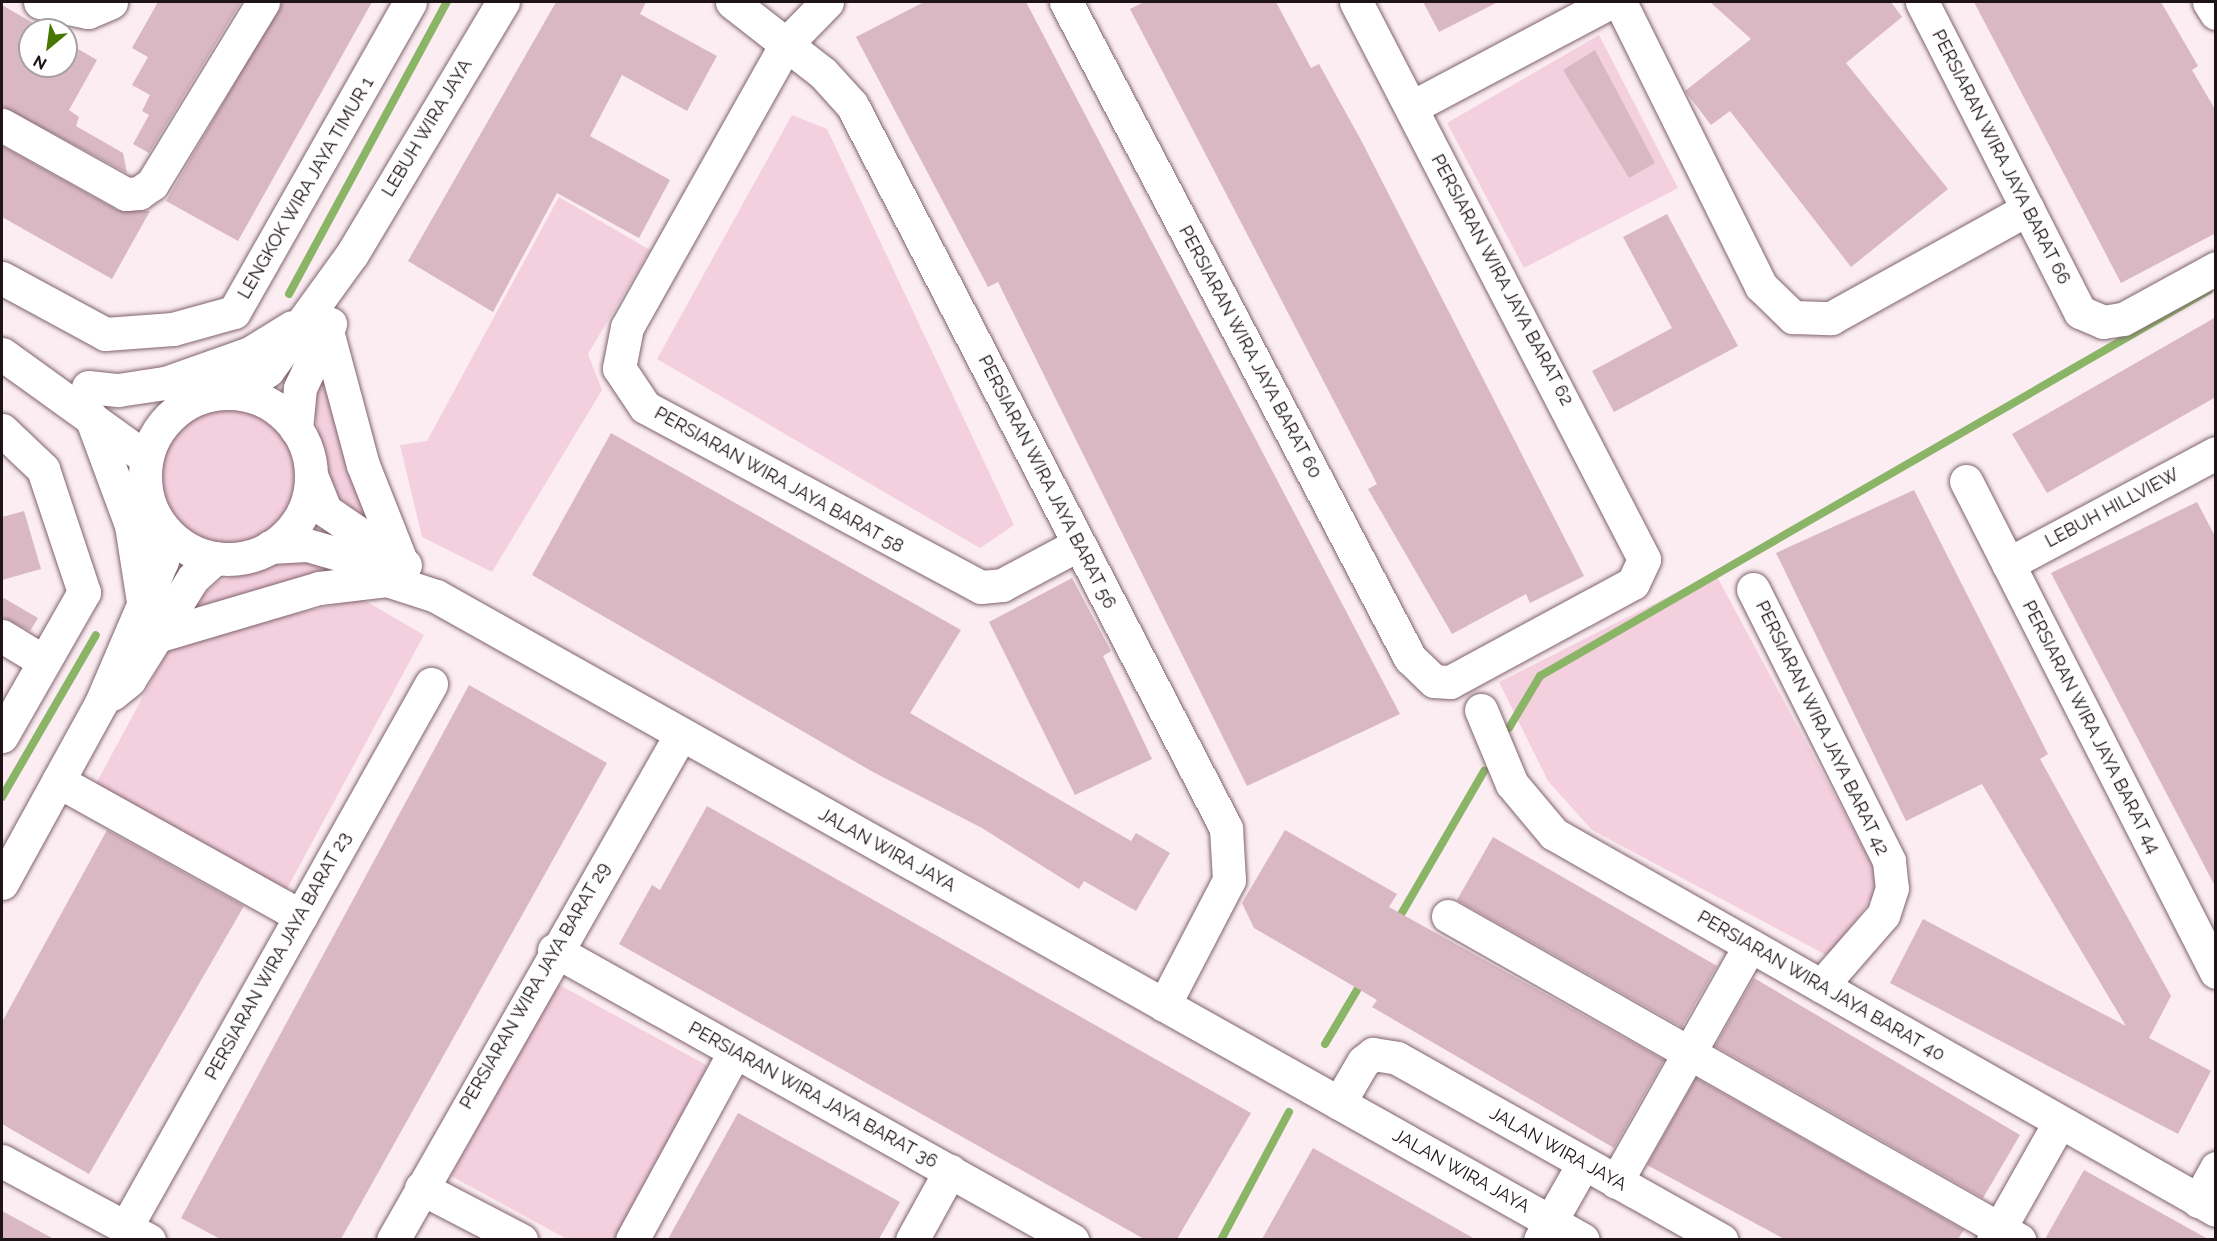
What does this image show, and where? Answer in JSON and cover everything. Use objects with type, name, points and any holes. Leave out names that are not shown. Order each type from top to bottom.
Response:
[{"type":"street","points":[[40,2],[88,12],[111,2]]},
{"type":"street","points":[[2,125],[126,194],[139,193],[153,184],[263,2]]},
{"type":"street","name":"LENGKOK WIRA JAYA TIMUR 1","points":[[2,278],[105,334],[173,329],[234,312],[247,298],[411,2]]},
{"type":"street","name":"LEBUH WIRA JAYA","points":[[296,429],[300,388],[314,327],[352,254],[503,2]]},
{"type":"street","name":"PERSIARAN WIRA JAYA BARAT 56","points":[[732,2],[786,44],[852,105],[1226,828],[1231,853],[1219,905],[1164,1005]]},
{"type":"street","name":"PERSIARAN WIRA JAYA BARAT 58","points":[[827,2],[786,44],[627,327],[619,368],[645,407],[981,587],[1002,585],[1079,544]]},
{"type":"street","name":"PERSIARAN WIRA JAYA BARAT 60","points":[[1066,2],[1410,658],[1434,681],[1450,682],[1633,583],[1644,560]]},
{"type":"street","name":"PERSIARAN WIRA JAYA BARAT 62","points":[[1356,2],[1644,560]]},
{"type":"street","points":[[1412,107],[1610,2]]},
{"type":"street","points":[[1620,2],[1761,286],[1793,317],[1831,318],[2028,209]]},
{"type":"street","name":"PERSIARAN WIRA JAYA BARAT 66","points":[[1922,2],[2080,312],[2103,322],[2123,319],[2216,268]]},
{"type":"street","points":[[2209,2],[2216,13]]},
{"type":"street","points":[[89,402],[118,390],[165,383],[250,353],[314,327],[363,465],[394,570],[319,588],[157,636]]},
{"type":"street","name":"LEBUH WIRA JAYA","points":[[235,393],[268,370],[314,327]]},
{"type":"street","points":[[5,356],[89,402],[146,458]]},
{"type":"street","points":[[2,883],[101,703],[162,561],[162,527],[144,482],[146,458],[169,416],[189,402],[235,393],[259,399],[296,429],[311,475],[298,521],[270,547],[244,556],[215,558],[180,543],[162,527]]},
{"type":"street","points":[[89,402],[169,416]]},
{"type":"street","points":[[89,402],[131,525],[143,604]]},
{"type":"street","points":[[2,430],[43,469],[84,592],[2,736]]},
{"type":"street","name":"LEBUH HILLVIEW","points":[[2008,564],[2215,455]]},
{"type":"street","name":"JALAN WIRA JAYA","points":[[311,475],[325,510],[394,570],[436,596],[1339,1103],[1546,1231],[1583,1239]]},
{"type":"street","name":"PERSIARAN WIRA JAYA BARAT 44","points":[[1966,481],[2216,972]]},
{"type":"street","name":"JALAN WIRA JAYA","points":[[270,547],[307,545],[394,570]]},
{"type":"street","points":[[101,703],[129,680],[193,578],[215,558]]},
{"type":"street","name":"PERSIARAN WIRA JAYA BARAT 42","points":[[1753,589],[1889,861],[1892,888],[1883,915],[1821,986]]},
{"type":"street","points":[[2,636],[43,661]]},
{"type":"street","name":"PERSIARAN WIRA JAYA BARAT 23","points":[[137,1233],[301,916],[431,684]]},
{"type":"street","name":"PERSIARAN WIRA JAYA BARAT 40","points":[[1482,710],[1512,784],[1554,834],[2059,1123],[2207,1205]]},
{"type":"street","name":"PERSIARAN WIRA JAYA BARAT 29","points":[[393,1239],[554,950],[681,734]]},
{"type":"street","points":[[58,781],[301,916]]},
{"type":"street","points":[[1449,916],[2004,1236],[2059,1123]]},
{"type":"street","points":[[1617,1182],[1750,945]]},
{"type":"street","name":"PERSIARAN WIRA JAYA BARAT 36","points":[[554,950],[1072,1239]]},
{"type":"street","points":[[632,1239],[735,1051]]},
{"type":"street","name":"JALAN WIRA JAYA","points":[[1339,1103],[1363,1062],[1373,1054],[1396,1058],[1720,1239]]},
{"type":"street","points":[[2,1161],[137,1233]]},
{"type":"street","points":[[1546,1231],[1583,1164]]},
{"type":"street","points":[[2207,1205],[2216,1168]]},
{"type":"street","points":[[912,1239],[950,1171]]},
{"type":"street","points":[[421,1188],[521,1239]]},
{"type":"shaded area","points":[[1599,35],[1678,188],[1524,268],[1447,123]]},
{"type":"shaded area","points":[[792,115],[827,129],[1014,525],[980,548],[657,359]]},
{"type":"shaded area","points":[[559,197],[650,250],[588,354],[602,390],[492,572],[422,537],[400,445],[427,441]]},
{"type":"shaded area","points":[[324,357],[384,541],[337,499],[326,473],[311,393]]},
{"type":"shaded area","points":[[230,406],[257,412],[280,427],[295,450],[301,477],[295,504],[280,527],[257,542],[230,548],[203,542],[180,527],[165,504],[159,477],[165,450],[180,427],[203,412]]},
{"type":"shaded area","points":[[290,558],[311,559],[353,574],[180,615],[218,582]]},
{"type":"shaded area","points":[[1715,573],[1882,883],[1830,957],[1592,830],[1548,781],[1499,682]]},
{"type":"shaded area","points":[[362,599],[424,635],[282,898],[91,793],[173,641]]},
{"type":"shaded area","points":[[556,983],[708,1066],[614,1239],[567,1239],[451,1176]]},
{"type":"building","points":[[158,2],[241,2],[149,153],[133,144],[149,115],[142,111],[150,95],[132,85],[148,57],[132,48]]},
{"type":"building","points":[[282,2],[372,2],[238,241],[166,201]]},
{"type":"building","points":[[556,2],[646,2],[640,14],[717,56],[687,111],[622,75],[590,136],[670,180],[639,238],[557,193],[493,312],[408,261]]},
{"type":"building","points":[[924,2],[1026,2],[1400,714],[1247,786],[998,282],[988,287],[856,37]]},
{"type":"building","points":[[1144,2],[1276,2],[1311,68],[1319,64],[1362,142],[1584,576],[1530,603],[1526,594],[1452,634],[1368,489],[1377,484],[1130,9]]},
{"type":"building","points":[[1423,2],[1498,2],[1439,32]]},
{"type":"building","points":[[1710,2],[1891,2],[1902,17],[1846,63],[1948,189],[1851,267],[1730,111],[1711,125],[1685,91],[1751,39]]},
{"type":"building","points":[[1974,2],[2161,2],[2198,66],[2192,70],[2216,111],[2216,233],[2121,283]]},
{"type":"building","points":[[2,5],[24,18],[18,18],[18,78],[78,78],[78,49],[97,60],[69,110],[79,117],[76,126],[123,153],[127,173],[2,106]]},
{"type":"building","points":[[1595,50],[1655,163],[1629,178],[1563,70]]},
{"type":"building","points":[[2,146],[117,210],[150,211],[112,279],[2,217]]},
{"type":"building","points":[[1667,214],[1738,346],[1614,412],[1592,371],[1672,328],[1623,237]]},
{"type":"building","points":[[2216,317],[2216,397],[2047,493],[2012,434]]},
{"type":"building","points":[[611,433],[961,630],[910,713],[1131,841],[1136,833],[1170,853],[1136,911],[1084,881],[1079,889],[982,828],[873,772],[532,575]]},
{"type":"building","points":[[1914,490],[2048,754],[2040,759],[2171,996],[2149,1038],[2211,1071],[2178,1134],[1890,983],[1923,919],[2126,1026],[1982,784],[1906,821],[1776,553]]},
{"type":"building","points":[[2197,502],[2216,538],[2216,888],[2051,573]]},
{"type":"building","points":[[24,511],[41,569],[2,580],[2,517]]},
{"type":"building","points":[[1072,578],[1111,651],[1103,656],[1152,759],[1075,795],[989,622]]},
{"type":"building","points":[[2,597],[38,618],[30,631],[2,617]]},
{"type":"building","points":[[469,685],[607,763],[341,1239],[220,1239],[181,1218]]},
{"type":"building","points":[[707,806],[1251,1113],[1177,1239],[1144,1239],[619,944],[652,885],[660,890]]},
{"type":"building","points":[[107,830],[244,906],[89,1174],[2,1124],[2,1022]]},
{"type":"building","points":[[1285,830],[1397,894],[1389,907],[1664,1060],[1614,1148],[1372,1007],[1377,1000],[1254,928],[1242,903]]},
{"type":"building","points":[[1493,837],[1717,966],[1682,1027],[1457,900]]},
{"type":"building","points":[[1754,978],[2020,1135],[1983,1198],[1715,1046]]},
{"type":"building","points":[[1696,1078],[1964,1230],[1958,1239],[1784,1239],[1647,1165]]},
{"type":"building","points":[[738,1113],[900,1202],[879,1239],[668,1239]]},
{"type":"building","points":[[1313,1148],[1441,1220],[1475,1239],[1262,1239]]},
{"type":"building","points":[[2084,1170],[2208,1239],[2045,1239]]},
{"type":"building","points":[[2,1211],[54,1239],[2,1239]]},
{"type":"waterway","points":[[289,294],[447,2]]},
{"type":"waterway","points":[[1509,728],[1540,676],[2209,290]]},
{"type":"waterway","points":[[2,797],[96,635]]},
{"type":"waterway","points":[[1396,923],[1484,771]]},
{"type":"waterway","points":[[1325,1044],[1363,980]]},
{"type":"waterway","points":[[1221,1240],[1289,1112]]}]
